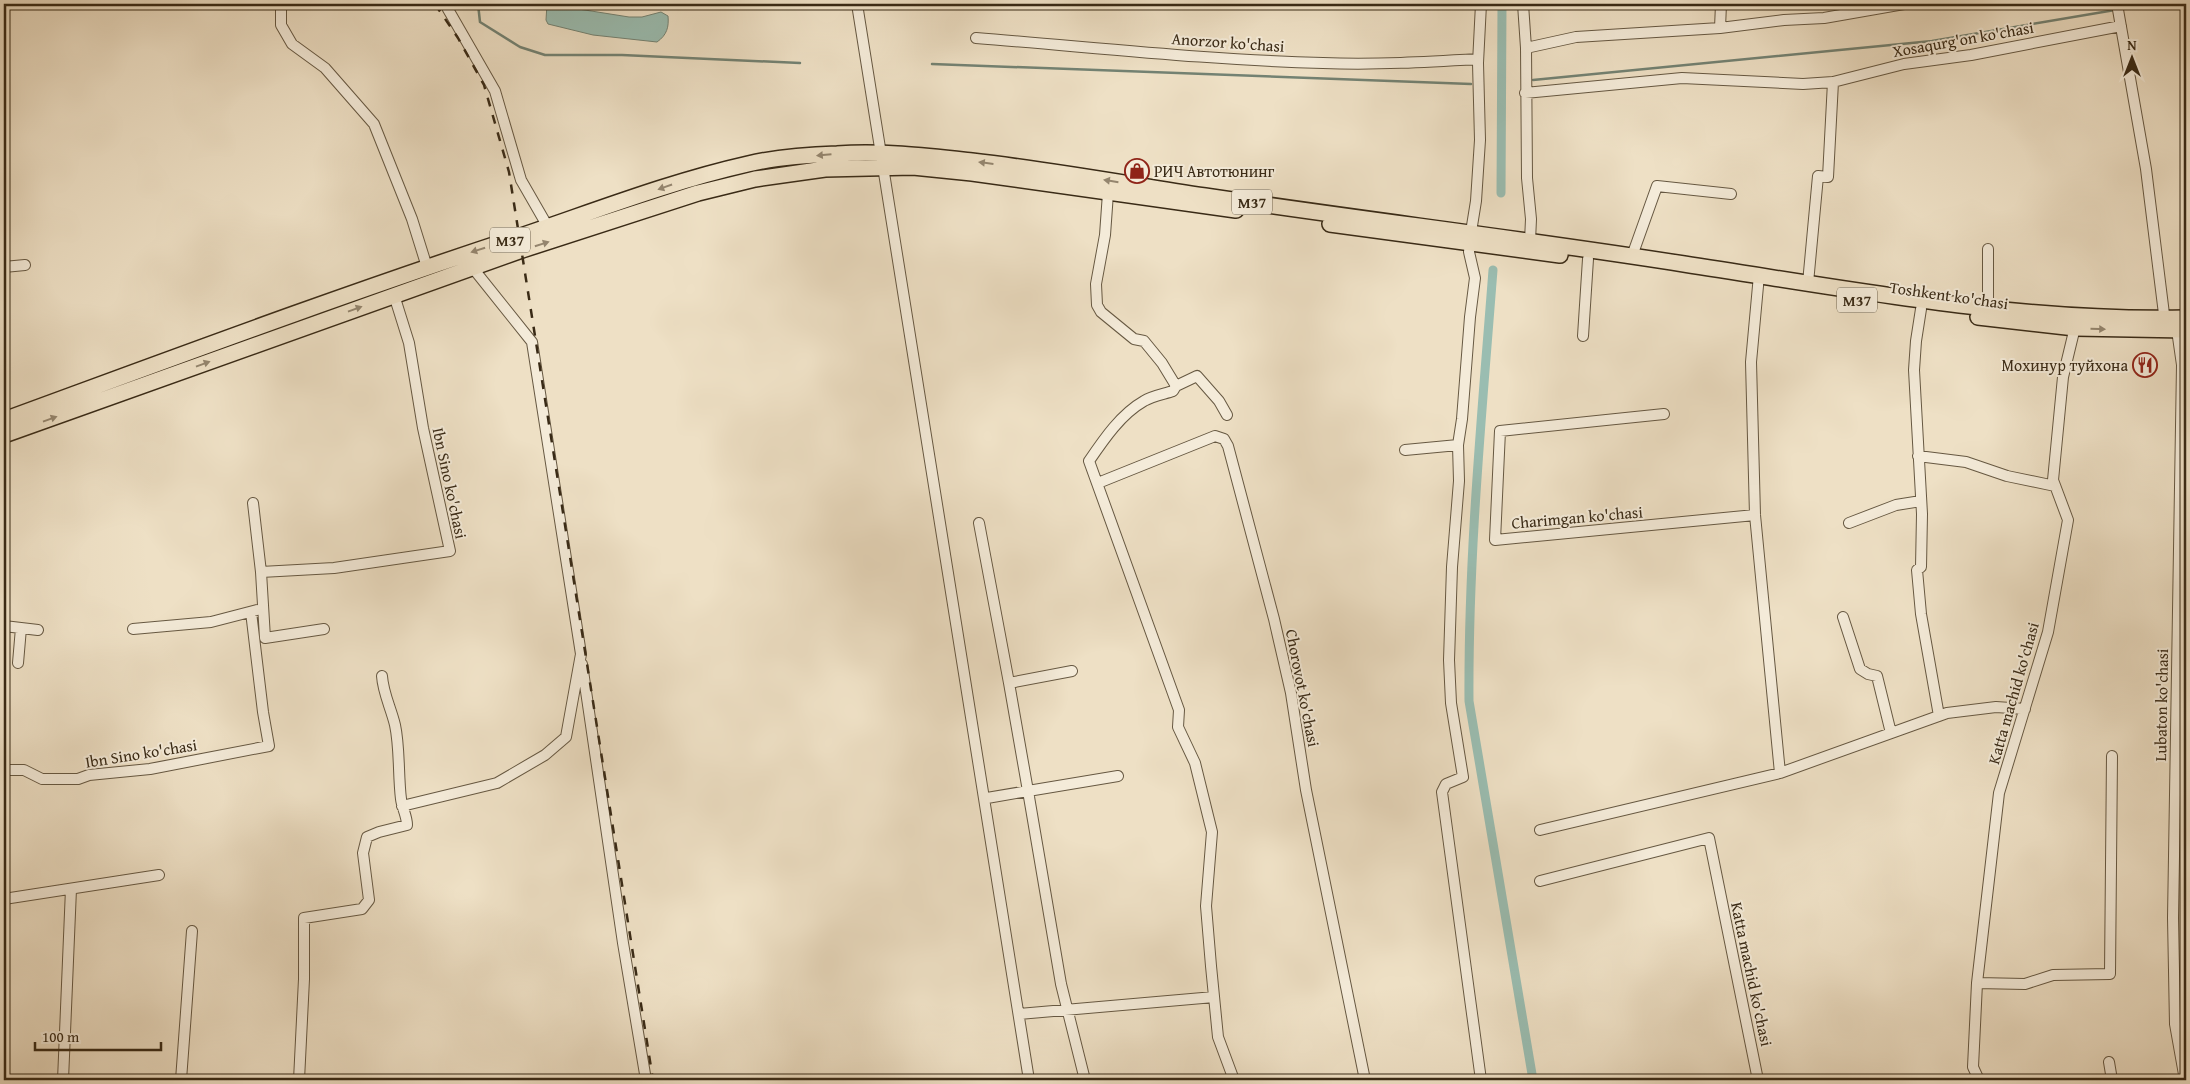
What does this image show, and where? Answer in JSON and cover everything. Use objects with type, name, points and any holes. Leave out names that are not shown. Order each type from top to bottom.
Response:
[{"type":"highway","name":"M37","points":[[4,420],[318,314],[394,295],[472,267],[698,193],[755,179],[880,159],[928,155],[1018,166],[1470,238]]},
{"type":"highway","name":"M37","points":[[4,435],[318,314],[427,267],[676,184],[747,164],[777,158],[880,159],[913,167],[972,173],[1108,193],[1530,246]]},
{"type":"highway","name":"Toshkent ko'chasi","points":[[1530,246],[1588,259],[1758,280],[1808,283],[1988,308],[2076,323]]},
{"type":"highway","name":"Toshkent ko'chasi","points":[[1530,246],[1632,256],[1921,309],[2076,323],[2176,325]]},
{"type":"street","points":[[281,4],[281,25],[292,44],[325,68],[374,124],[412,219],[427,267]]},
{"type":"street","points":[[445,4],[495,91],[521,180],[548,227]]},
{"type":"street","points":[[857,4],[880,159],[987,798],[1029,1080]]},
{"type":"street","points":[[1481,4],[1478,60],[1480,140],[1476,202],[1469,252],[1475,278],[1458,445],[1459,481],[1452,567],[1449,660],[1451,703],[1463,777],[1446,784],[1442,792],[1481,1080]]},
{"type":"street","points":[[1523,4],[1526,48],[1527,178],[1531,219],[1530,246]]},
{"type":"street","points":[[1720,4],[1720,28]]},
{"type":"street","points":[[1526,48],[1576,38],[1720,28],[1784,20],[1824,18],[1904,4]]},
{"type":"street","points":[[2117,4],[2176,325]]},
{"type":"street","name":"Xosaqurg'on ko'chasi","points":[[1525,93],[1682,78],[1803,84],[1833,82],[1904,64],[1971,55],[2121,26]]},
{"type":"street","name":"Anorzor ko'chasi","points":[[976,38],[1170,54],[1323,63],[1407,63],[1478,60]]},
{"type":"street","points":[[1808,283],[1818,176],[1828,177],[1833,82]]},
{"type":"street","points":[[1632,256],[1657,186],[1731,194]]},
{"type":"street","points":[[1108,193],[1105,235],[1096,284],[1097,305],[1101,312],[1134,339],[1144,340],[1162,363],[1176,386]]},
{"type":"street","points":[[1988,249],[1988,308]]},
{"type":"street","points":[[1583,336],[1588,259]]},
{"type":"street","points":[[4,268],[25,265]]},
{"type":"street","points":[[472,267],[532,342],[581,654],[623,943],[646,1080]]},
{"type":"street","points":[[1758,280],[1751,362],[1756,515],[1780,773]]},
{"type":"street","name":"Ibn Sino ko'chasi","points":[[261,572],[334,568],[450,551],[423,428],[409,343],[394,295]]},
{"type":"street","points":[[1921,309],[1914,370],[1921,501],[1921,567],[1917,570],[1939,716]]},
{"type":"street","name":"Katta machid ko'chasi","points":[[1980,1080],[1973,1067],[1977,983],[1999,793],[2048,632],[2068,520],[2053,480],[2063,377],[2076,323]]},
{"type":"street","name":"Lubaton ko'chasi","points":[[2176,325],[2182,365],[2173,918],[2175,1024],[2186,1080]]},
{"type":"street","points":[[1228,415],[1219,401],[1197,376],[1176,386],[1173,391],[1146,399],[1137,406],[1106,435],[1089,461],[1179,710],[1178,727],[1195,764],[1203,789],[1212,832],[1206,906],[1218,1037],[1234,1080]]},
{"type":"street","name":"Charimgan ko'chasi","points":[[1664,414],[1500,431],[1495,540],[1756,515]]},
{"type":"street","name":"Chorovot ko'chasi","points":[[1098,483],[1215,436],[1224,439],[1228,446],[1274,619],[1289,684],[1306,790],[1365,1080]]},
{"type":"street","points":[[1405,450],[1458,445]]},
{"type":"street","points":[[1918,456],[1966,462],[2006,476],[2055,486]]},
{"type":"street","points":[[1849,523],[1896,505],[1921,501]]},
{"type":"street","points":[[253,503],[261,572],[264,638],[324,629]]},
{"type":"street","points":[[979,523],[1010,683],[1066,1009],[1084,1080]]},
{"type":"street","points":[[133,630],[211,622],[263,609]]},
{"type":"street","name":"Ibn Sino ko'chasi","points":[[4,770],[24,770],[42,779],[78,779],[89,775],[150,769],[269,746],[251,612]]},
{"type":"street","points":[[1843,617],[1860,669],[1868,674],[1877,676],[1891,732]]},
{"type":"street","points":[[4,626],[38,630]]},
{"type":"street","points":[[18,663],[21,628]]},
{"type":"street","points":[[402,806],[497,783],[545,755],[566,737],[581,654]]},
{"type":"street","points":[[1010,683],[1072,671]]},
{"type":"street","points":[[299,1080],[304,979],[304,918],[362,909],[369,900],[363,853],[366,837],[407,826],[407,819],[402,806],[395,725],[383,692],[382,676]]},
{"type":"street","points":[[1540,830],[1780,773],[1947,713],[1996,707],[2024,709]]},
{"type":"street","points":[[1977,983],[2025,984],[2053,975],[2110,974],[2112,756]]},
{"type":"street","points":[[987,798],[1118,776]]},
{"type":"street","name":"Katta machid ko'chasi","points":[[1540,881],[1709,838],[1758,1080]]},
{"type":"street","points":[[4,899],[159,875]]},
{"type":"street","points":[[63,1080],[71,889]]},
{"type":"street","points":[[181,1080],[192,931]]},
{"type":"street","points":[[1019,1014],[1214,997]]},
{"type":"street","points":[[2109,1062],[2112,1080]]},
{"type":"water","points":[[547,4],[629,17],[642,17],[661,12],[668,16],[668,27],[663,37],[657,42],[593,35],[548,24],[546,20]]},
{"type":"waterway","points":[[478,4],[480,22],[520,47],[545,55],[622,55],[800,63]]},
{"type":"waterway","points":[[1501,193],[1502,4]]},
{"type":"waterway","points":[[2121,9],[2151,4]]},
{"type":"waterway","points":[[1533,80],[1932,41],[2115,10]]},
{"type":"waterway","points":[[932,64],[1471,84]]},
{"type":"waterway","points":[[1493,270],[1473,539],[1469,701],[1533,1080]]},
{"type":"railway","points":[[435,4],[458,38],[484,85],[509,172],[653,1080]]},
{"type":"place","name":"РИЧ Автотюнинг","points":[[1137,171]]},
{"type":"place","name":"Мохинур туйхона","points":[[2145,365]]}]
